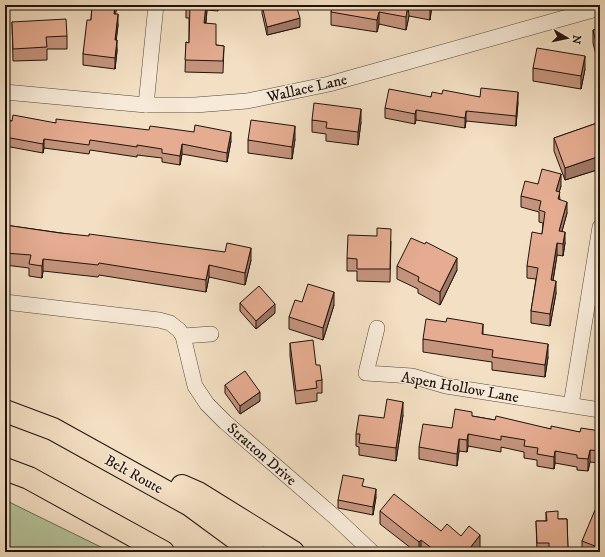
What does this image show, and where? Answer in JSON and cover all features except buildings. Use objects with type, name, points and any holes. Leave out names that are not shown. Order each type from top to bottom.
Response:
[{"type":"highway","name":"Belt Route","points":[[5,411],[53,430],[190,505],[254,552]]},
{"type":"highway","points":[[53,430],[198,493],[293,552]]},
{"type":"highway","points":[[5,469],[29,478],[163,552]]},
{"type":"street","points":[[146,104],[156,5]]},
{"type":"street","name":"Wallace Lane","points":[[5,92],[146,104],[221,104],[299,91],[600,8]]},
{"type":"street","points":[[572,405],[600,227]]},
{"type":"street","points":[[5,302],[159,320],[175,326],[183,336],[211,334]]},
{"type":"street","name":"Aspen Hollow Lane","points":[[377,328],[366,373],[412,376],[446,386],[600,410]]},
{"type":"street","name":"Stratton Drive","points":[[183,336],[195,386],[207,404],[225,422],[336,518],[372,552]]},
{"type":"green space","points":[[5,500],[111,552],[16,552],[5,546]]}]
